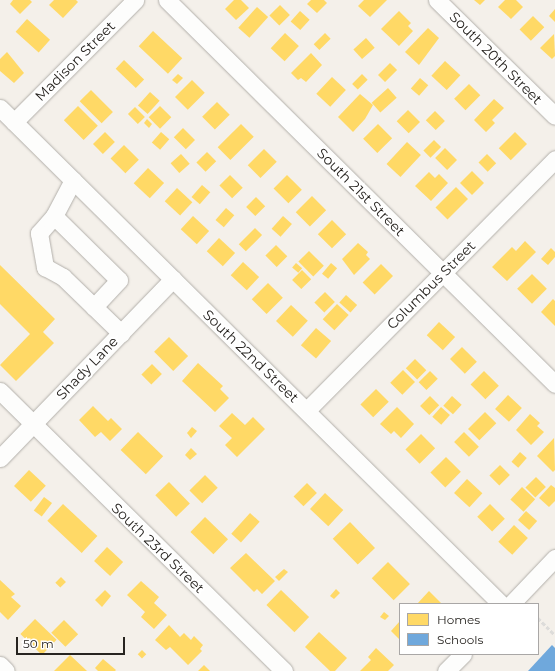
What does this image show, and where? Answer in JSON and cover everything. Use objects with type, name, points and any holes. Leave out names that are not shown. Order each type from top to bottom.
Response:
[{"type":"street","name":"Madison Street","points":[[14,122],[135,0]]},
{"type":"street","name":"South 21st Street","points":[[167,0],[555,384]]},
{"type":"street","name":"South 20th Street","points":[[437,0],[555,116]]},
{"type":"street","name":"South 22nd Street","points":[[0,108],[307,410],[500,603]]},
{"type":"street","name":"Columbus Street","points":[[307,410],[555,159]]},
{"type":"street","points":[[73,180],[54,216],[39,233],[45,267],[63,277],[121,333]]},
{"type":"street","points":[[54,216],[119,280],[94,307]]},
{"type":"street","name":"Shady Lane","points":[[0,458],[173,279]]},
{"type":"street","name":"South 23rd Street","points":[[0,391],[284,671]]},
{"type":"street","points":[[512,603],[555,558]]},
{"type":"street","points":[[446,671],[461,655]]},
{"type":"street","points":[[0,665],[6,671]]},
{"type":"path","points":[[539,619],[555,635]]},
{"type":"building: Homes","points":[[13,0],[30,0],[32,2],[20,14],[10,4]]},
{"type":"building: Homes","points":[[54,0],[76,0],[78,2],[63,18],[49,5]]},
{"type":"building: Homes","points":[[234,0],[241,0],[249,8],[236,20],[225,9]]},
{"type":"building: Homes","points":[[311,0],[324,0],[327,3],[317,13],[307,4]]},
{"type":"building: Homes","points":[[364,0],[387,0],[370,17],[358,6]]},
{"type":"building: Homes","points":[[474,0],[485,0],[480,5]]},
{"type":"building: Homes","points":[[505,0],[516,0],[523,7],[511,19],[498,7]]},
{"type":"building: Homes","points":[[280,5],[290,15],[279,26],[269,16]]},
{"type":"building: Homes","points":[[257,7],[268,17],[249,38],[238,28]]},
{"type":"building: Homes","points":[[555,9],[555,22],[549,16]]},
{"type":"building: Homes","points":[[300,11],[310,20],[300,30],[291,21]]},
{"type":"building: Homes","points":[[399,11],[411,23],[408,26],[413,31],[399,46],[381,29]]},
{"type":"building: Homes","points":[[533,16],[544,27],[531,41],[520,29]]},
{"type":"building: Homes","points":[[27,19],[50,40],[39,52],[16,32]]},
{"type":"building: Homes","points":[[428,28],[439,38],[419,65],[405,52]]},
{"type":"building: Homes","points":[[153,31],[182,58],[168,74],[139,46]]},
{"type":"building: Homes","points":[[285,33],[299,46],[285,61],[271,48]]},
{"type":"building: Homes","points":[[325,33],[331,39],[319,50],[314,44]]},
{"type":"building: Homes","points":[[554,34],[555,56],[552,59],[540,48]]},
{"type":"building: Homes","points":[[366,38],[375,48],[362,59],[353,49]]},
{"type":"building: Homes","points":[[7,52],[24,73],[14,83],[0,71],[0,59]]},
{"type":"building: Homes","points":[[311,53],[322,65],[306,82],[301,78],[298,80],[291,73]]},
{"type":"building: Homes","points":[[124,60],[144,79],[136,88],[116,69]]},
{"type":"building: Homes","points":[[445,61],[460,75],[447,90],[431,76]]},
{"type":"building: Homes","points":[[390,63],[397,70],[385,82],[378,75]]},
{"type":"building: Homes","points":[[178,74],[183,78],[177,84],[172,80]]},
{"type":"building: Homes","points":[[362,74],[368,80],[358,90],[352,84]]},
{"type":"building: Homes","points":[[332,77],[346,90],[330,107],[316,94]]},
{"type":"building: Homes","points":[[420,78],[428,85],[419,96],[411,89]]},
{"type":"building: Homes","points":[[192,80],[205,93],[188,110],[175,97]]},
{"type":"building: Homes","points":[[469,84],[480,95],[465,110],[454,99]]},
{"type":"building: Homes","points":[[388,88],[397,98],[380,112],[372,103]]},
{"type":"building: Homes","points":[[91,90],[113,112],[102,123],[80,101]]},
{"type":"building: Homes","points":[[150,92],[160,101],[148,114],[138,105]]},
{"type":"building: Homes","points":[[360,94],[373,105],[365,119],[353,132],[338,117]]},
{"type":"building: Homes","points":[[494,99],[504,108],[492,120],[495,123],[486,132],[474,120]]},
{"type":"building: Homes","points":[[217,102],[230,115],[215,130],[202,117]]},
{"type":"building: Homes","points":[[78,106],[98,126],[84,140],[64,120]]},
{"type":"building: Homes","points":[[160,106],[171,117],[160,129],[149,117]]},
{"type":"building: Homes","points":[[135,107],[145,117],[138,124],[128,114]]},
{"type":"building: Homes","points":[[408,110],[420,122],[409,133],[397,121]]},
{"type":"building: Homes","points":[[435,111],[445,121],[436,130],[426,120]]},
{"type":"building: Homes","points":[[147,119],[152,124],[149,128],[144,123]]},
{"type":"building: Homes","points":[[241,124],[254,137],[230,160],[218,147]]},
{"type":"building: Homes","points":[[378,124],[392,138],[377,153],[363,139]]},
{"type":"building: Homes","points":[[183,128],[195,140],[186,149],[174,137]]},
{"type":"building: Homes","points":[[105,132],[115,142],[103,154],[93,144]]},
{"type":"building: Homes","points":[[161,132],[169,139],[160,150],[152,143]]},
{"type":"building: Homes","points":[[515,132],[527,144],[511,160],[499,148]]},
{"type":"building: Homes","points":[[434,140],[441,147],[430,158],[423,151]]},
{"type":"building: Homes","points":[[407,142],[421,155],[400,177],[387,164]]},
{"type":"building: Homes","points":[[124,145],[139,160],[125,173],[111,158]]},
{"type":"building: Homes","points":[[445,148],[457,160],[447,170],[435,158]]},
{"type":"building: Homes","points":[[264,149],[277,162],[260,178],[248,165]]},
{"type":"building: Homes","points":[[207,152],[216,161],[206,172],[196,163]]},
{"type":"building: Homes","points":[[181,154],[190,164],[179,173],[171,163]]},
{"type":"building: Homes","points":[[487,154],[496,163],[488,172],[479,162]]},
{"type":"building: Homes","points":[[148,168],[164,183],[150,198],[134,183]]},
{"type":"building: Homes","points":[[472,171],[484,183],[472,195],[460,183]]},
{"type":"building: Homes","points":[[429,172],[435,178],[439,174],[448,183],[431,201],[415,186]]},
{"type":"building: Homes","points":[[230,175],[243,188],[232,198],[219,186]]},
{"type":"building: Homes","points":[[287,175],[302,190],[288,203],[274,188]]},
{"type":"building: Homes","points":[[202,185],[210,192],[200,204],[192,197]]},
{"type":"building: Homes","points":[[456,187],[468,199],[448,220],[435,208]]},
{"type":"building: Homes","points":[[177,188],[192,202],[180,215],[165,201]]},
{"type":"building: Homes","points":[[312,196],[326,210],[310,226],[296,212]]},
{"type":"building: Homes","points":[[256,197],[265,206],[255,216],[246,207]]},
{"type":"building: Homes","points":[[226,208],[234,215],[224,227],[216,220]]},
{"type":"building: Homes","points":[[193,216],[209,231],[197,244],[181,229]]},
{"type":"building: Homes","points":[[283,216],[292,224],[281,237],[272,229]]},
{"type":"building: Homes","points":[[332,220],[346,234],[332,248],[318,234]]},
{"type":"building: Homes","points":[[255,228],[262,235],[246,251],[239,244]]},
{"type":"building: Homes","points":[[219,238],[235,253],[223,266],[207,251]]},
{"type":"building: Homes","points":[[525,241],[536,252],[507,281],[492,267],[512,247],[516,251]]},
{"type":"building: Homes","points":[[358,243],[368,252],[366,255],[370,259],[354,275],[342,259]]},
{"type":"building: Homes","points":[[276,245],[287,256],[277,267],[265,256]]},
{"type":"building: Homes","points":[[551,248],[555,252],[555,257],[548,265],[541,259]]},
{"type":"building: Homes","points":[[309,251],[324,266],[313,276],[298,262]]},
{"type":"building: Homes","points":[[243,262],[259,277],[247,290],[231,275]]},
{"type":"building: Homes","points":[[296,263],[302,268],[298,273],[292,268]]},
{"type":"building: Homes","points":[[331,263],[337,268],[328,279],[322,274]]},
{"type":"building: Homes","points":[[381,264],[393,276],[375,294],[363,282]]},
{"type":"building: Homes","points":[[0,265],[55,319],[43,332],[54,343],[16,381],[0,365],[30,334],[0,304]]},
{"type":"building: Homes","points":[[302,270],[311,279],[301,289],[292,280]]},
{"type":"building: Homes","points":[[532,274],[547,289],[532,304],[517,289]]},
{"type":"building: Homes","points":[[268,283],[283,298],[267,314],[252,299]]},
{"type":"building: Homes","points":[[325,292],[335,302],[324,313],[314,303]]},
{"type":"building: Homes","points":[[346,295],[357,305],[350,312],[339,302]]},
{"type":"building: Homes","points":[[553,299],[555,301],[555,326],[541,312]]},
{"type":"building: Homes","points":[[337,304],[349,315],[334,330],[323,319]]},
{"type":"building: Homes","points":[[291,305],[308,321],[293,337],[276,321]]},
{"type":"building: Homes","points":[[439,322],[455,337],[443,350],[427,335]]},
{"type":"building: Homes","points":[[316,328],[331,341],[316,358],[301,345]]},
{"type":"building: Homes","points":[[169,337],[188,356],[173,371],[154,352]]},
{"type":"building: Homes","points":[[462,347],[477,362],[465,374],[450,359]]},
{"type":"building: Homes","points":[[415,359],[426,370],[417,380],[406,368]]},
{"type":"building: Homes","points":[[198,363],[223,386],[220,389],[229,398],[215,412],[182,381]]},
{"type":"building: Homes","points":[[152,364],[162,374],[151,385],[141,375]]},
{"type":"building: Homes","points":[[403,370],[415,382],[402,395],[390,383]]},
{"type":"building: Homes","points":[[430,371],[438,379],[426,390],[419,382]]},
{"type":"building: Homes","points":[[484,371],[499,386],[485,399],[471,384]]},
{"type":"building: Homes","points":[[376,389],[389,402],[373,417],[360,405]]},
{"type":"building: Homes","points":[[508,395],[522,408],[509,422],[495,409]]},
{"type":"building: Homes","points":[[430,396],[439,405],[429,415],[420,406]]},
{"type":"building: Homes","points":[[452,396],[462,405],[453,414],[443,406]]},
{"type":"building: Homes","points":[[93,406],[108,421],[111,418],[122,429],[110,441],[101,432],[95,437],[79,420]]},
{"type":"building: Homes","points":[[397,407],[414,424],[401,438],[394,431],[391,434],[380,424]]},
{"type":"building: Homes","points":[[441,407],[450,415],[441,425],[432,417]]},
{"type":"building: Homes","points":[[485,412],[496,423],[479,440],[468,429]]},
{"type":"building: Homes","points":[[232,413],[245,425],[253,417],[265,429],[237,457],[225,445],[232,438],[219,426]]},
{"type":"building: Homes","points":[[530,414],[540,423],[537,426],[544,432],[531,445],[516,430]]},
{"type":"building: Homes","points":[[192,427],[197,431],[191,438],[187,433]]},
{"type":"building: Homes","points":[[138,432],[163,456],[146,474],[121,450]]},
{"type":"building: Homes","points":[[464,432],[479,447],[469,457],[454,442]]},
{"type":"building: Homes","points":[[421,434],[435,448],[420,464],[405,450]]},
{"type":"building: Homes","points":[[554,438],[555,470],[553,472],[537,456]]},
{"type":"building: Homes","points":[[191,448],[197,454],[190,460],[185,455]]},
{"type":"building: Homes","points":[[520,452],[527,458],[518,468],[511,462]]},
{"type":"building: Homes","points":[[446,457],[461,472],[445,487],[430,473]]},
{"type":"building: Homes","points":[[500,465],[510,475],[499,486],[489,476]]},
{"type":"building: Homes","points":[[29,470],[46,486],[31,502],[14,486]]},
{"type":"building: Homes","points":[[205,475],[218,488],[202,503],[189,491]]},
{"type":"building: Homes","points":[[536,477],[546,487],[535,498],[525,488]]},
{"type":"building: Homes","points":[[467,479],[482,493],[469,507],[454,493]]},
{"type":"building: Homes","points":[[169,482],[190,504],[176,517],[155,495]]},
{"type":"building: Homes","points":[[307,483],[317,493],[303,506],[294,496]]},
{"type":"building: Homes","points":[[551,485],[555,488],[555,501],[549,507],[539,498]]},
{"type":"building: Homes","points":[[522,487],[535,499],[524,512],[510,499]]},
{"type":"building: Homes","points":[[325,493],[343,510],[328,526],[310,509]]},
{"type":"building: Homes","points":[[44,497],[52,503],[42,517],[34,511]]},
{"type":"building: Homes","points":[[63,504],[97,536],[82,553],[47,521]]},
{"type":"building: Homes","points":[[490,504],[505,519],[492,532],[477,517]]},
{"type":"building: Homes","points":[[526,511],[537,521],[529,530],[518,520]]},
{"type":"building: Homes","points":[[250,513],[260,522],[241,543],[231,534]]},
{"type":"building: Homes","points":[[205,517],[228,539],[213,554],[190,532]]},
{"type":"building: Homes","points":[[350,522],[375,548],[358,565],[333,539]]},
{"type":"building: Homes","points":[[514,525],[528,538],[512,555],[498,542]]},
{"type":"building: Homes","points":[[107,547],[123,562],[110,576],[94,561]]},
{"type":"building: Homes","points":[[246,553],[275,581],[262,594],[257,589],[254,592],[230,568]]},
{"type":"building: Homes","points":[[388,562],[410,584],[394,600],[372,578]]},
{"type":"building: Homes","points":[[284,569],[288,572],[279,581],[275,577]]},
{"type":"building: Homes","points":[[61,577],[66,582],[60,588],[55,583]]},
{"type":"building: Homes","points":[[0,580],[15,594],[11,597],[21,606],[8,620],[0,612]]},
{"type":"building: Homes","points":[[141,581],[159,597],[154,603],[167,615],[154,629],[141,617],[145,612],[127,595]]},
{"type":"building: Homes","points":[[336,589],[340,593],[334,599],[330,596]]},
{"type":"building: Homes","points":[[105,590],[111,596],[102,607],[95,600]]},
{"type":"building: Homes","points":[[281,590],[309,617],[294,632],[266,605]]},
{"type":"building: Homes","points":[[429,591],[441,603],[418,603]]},
{"type":"building: Homes","points":[[384,612],[389,616],[385,620],[380,617]]},
{"type":"building: Homes","points":[[35,619],[57,640],[42,655],[20,634]]},
{"type":"building: Homes","points":[[64,620],[78,634],[65,647],[51,633]]},
{"type":"building: Homes","points":[[399,622],[399,639],[391,631]]},
{"type":"building: Homes","points":[[169,625],[180,637],[184,633],[191,640],[194,636],[203,645],[200,649],[202,651],[188,665],[170,647],[166,650],[155,640]]},
{"type":"building: Homes","points":[[319,632],[347,658],[335,671],[330,671],[305,647]]},
{"type":"building: Homes","points":[[376,648],[394,665],[388,671],[360,671],[371,660],[368,657]]},
{"type":"building: Homes","points":[[142,650],[146,654],[142,658],[138,654]]},
{"type":"building: Homes","points":[[70,655],[87,671],[54,671]]},
{"type":"building: Homes","points":[[103,659],[116,670],[98,671],[95,668]]},
{"type":"building: Homes","points":[[204,665],[210,671],[198,671]]},
{"type":"building: Schools","points":[[552,645],[555,648],[555,671],[528,671]]}]
